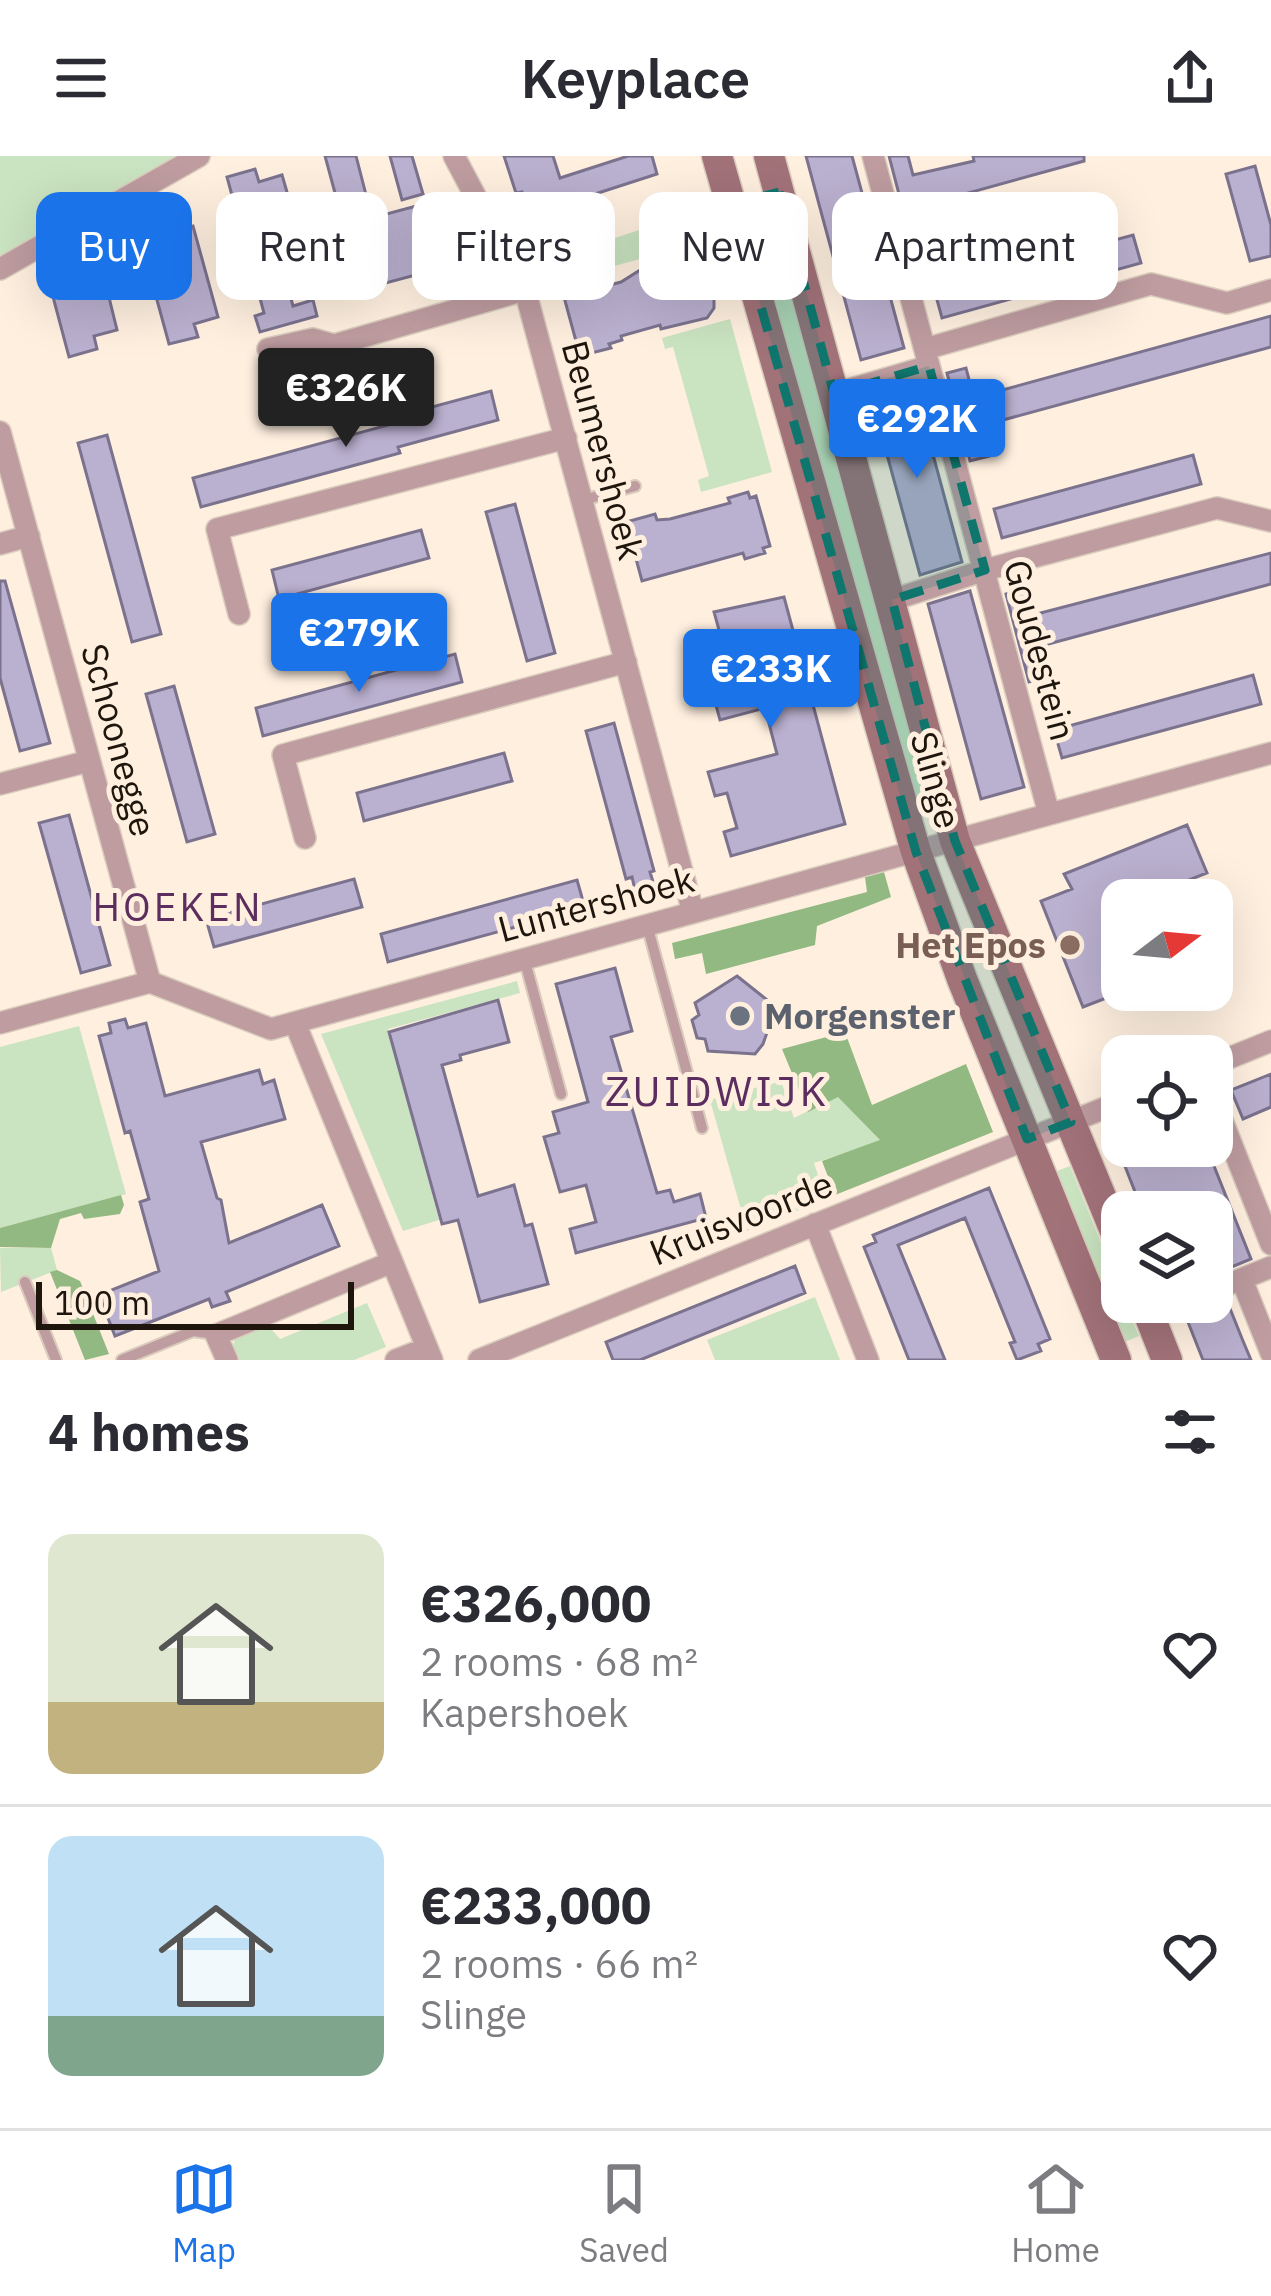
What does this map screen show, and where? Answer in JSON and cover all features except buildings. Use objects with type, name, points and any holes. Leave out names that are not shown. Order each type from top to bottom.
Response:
[{"type":"main road","name":"Slinge","points":[[717,156],[729,192]]},
{"type":"main road","name":"Slinge","points":[[769,156],[779,192]]},
{"type":"main road","name":"Slinge","points":[[808,299],[956,841],[1101,1196]]},
{"type":"main road","name":"Slinge","points":[[760,300],[916,852],[1116,1360]]},
{"type":"main road","points":[[1152,1323],[1167,1360]]},
{"type":"street","points":[[0,269],[200,156]]},
{"type":"street","name":"Beumershoek","points":[[454,156],[473,192]]},
{"type":"street","name":"Goudestein","points":[[873,156],[1049,814]]},
{"type":"street","points":[[834,394],[927,357],[1151,284],[1227,303],[1271,290]]},
{"type":"street","points":[[268,349],[313,339],[334,345],[490,300]]},
{"type":"street","name":"Beumershoek","points":[[528,300],[693,912]]},
{"type":"street","name":"Schoonegge","points":[[0,432],[149,982]]},
{"type":"street","points":[[239,614],[217,530],[566,437]]},
{"type":"street","points":[[892,600],[1217,508],[1271,521]]},
{"type":"street","points":[[0,544],[29,536]]},
{"type":"street","points":[[305,838],[283,755],[626,662]]},
{"type":"street","name":"Luntershoek","points":[[295,1022],[1271,753]]},
{"type":"street","points":[[0,784],[89,761]]},
{"type":"street","points":[[0,1023],[149,982],[272,1029],[295,1022],[430,1354],[396,1360]]},
{"type":"street","points":[[1233,1056],[1271,1041]]},
{"type":"street","name":"Kruisvoorde","points":[[479,1360],[1101,1110]]},
{"type":"street","points":[[1233,1148],[1271,1244]]},
{"type":"street","points":[[815,1224],[868,1360]]},
{"type":"street","points":[[227,1360],[216,1335],[392,1262]]},
{"type":"street","points":[[1233,1283],[1271,1267]]},
{"type":"street","points":[[1242,1280],[1271,1354]]},
{"type":"lane","points":[[583,500],[634,486]]},
{"type":"lane","points":[[647,925],[703,1128]]},
{"type":"lane","points":[[524,958],[561,1094]]},
{"type":"lane","points":[[25,1282],[56,1360]]},
{"type":"lane","points":[[122,1360],[193,1331],[216,1335]]},
{"type":"highlighted area","points":[[779,192],[834,394],[929,366],[985,570],[892,600],[955,841],[1071,1122],[1027,1139],[916,852],[732,205]]},
{"type":"green space","points":[[0,156],[180,156],[119,192],[36,192],[36,241],[0,262]]},
{"type":"green space","points":[[639,230],[639,259],[615,266],[615,238]]},
{"type":"green space","points":[[770,300],[795,300],[914,746],[934,796],[907,803]]},
{"type":"green space","points":[[730,319],[772,472],[701,492],[698,480],[709,476],[673,347],[665,349],[662,338]]},
{"type":"green space","points":[[884,872],[891,897],[817,926],[815,945],[706,974],[702,953],[675,959],[672,943],[867,892],[865,877]]},
{"type":"green space","points":[[517,981],[520,993],[388,1029],[439,1220],[403,1231],[321,1034]]},
{"type":"green space","points":[[79,1026],[126,1194],[0,1228],[0,1047]]},
{"type":"green space","points":[[845,1032],[872,1105],[966,1064],[993,1132],[835,1195],[822,1161],[880,1140],[838,1097],[808,1112],[782,1049]]},
{"type":"green space","points":[[781,1081],[794,1118],[838,1096],[881,1141],[814,1163],[826,1199],[747,1231],[710,1100]]},
{"type":"green space","points":[[1070,1166],[1101,1242],[1101,1296],[1052,1173]]},
{"type":"green space","points":[[121,1195],[120,1214],[84,1219],[81,1213],[60,1219],[51,1248],[0,1247],[0,1228]]},
{"type":"green space","points":[[0,1248],[51,1248],[57,1270],[1,1292]]},
{"type":"green space","points":[[57,1270],[80,1281],[109,1354],[85,1360],[50,1272]]},
{"type":"green space","points":[[815,1297],[840,1360],[715,1360],[707,1340]]},
{"type":"green space","points":[[367,1303],[386,1347],[354,1360],[236,1360],[232,1349],[236,1336],[267,1324],[280,1339]]},
{"type":"green space","points":[[1112,1323],[1134,1323],[1139,1336],[1120,1344]]},
{"type":"place","name":"Het Epos","points":[[1070,945]]},
{"type":"place","name":"Morgenster","points":[[740,1016]]},
{"type":"district","name":"HOEKEN","points":[[178,907]]},
{"type":"district","name":"ZUIDWIJK","points":[[717,1091]]}]
